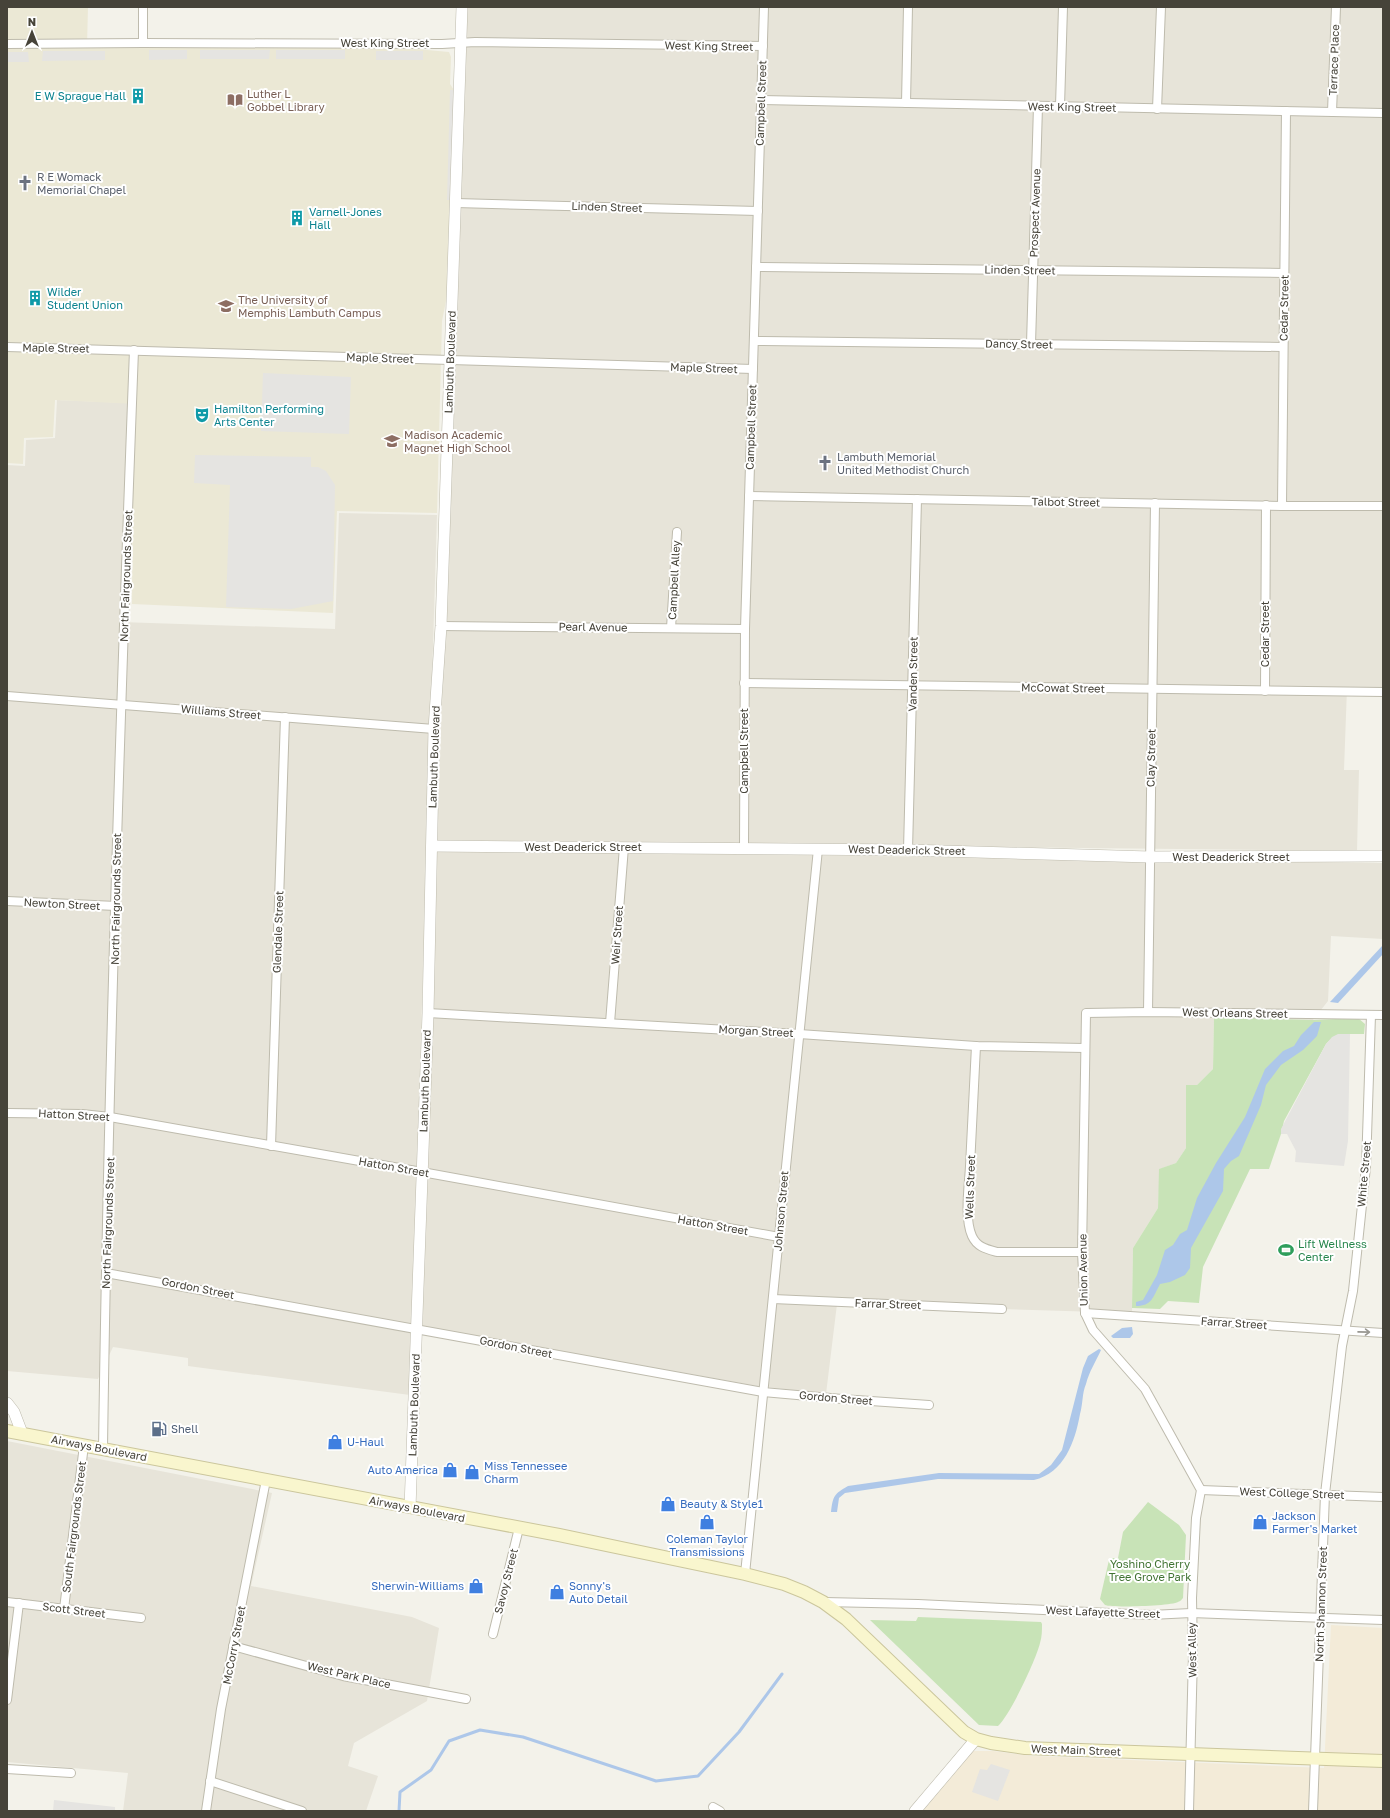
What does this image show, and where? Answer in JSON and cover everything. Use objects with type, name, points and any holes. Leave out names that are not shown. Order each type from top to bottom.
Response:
[{"type":"main road","name":"Airways Boulevard","points":[[7,1431],[559,1535],[745,1574],[784,1584],[823,1602]]},
{"type":"main road","name":"West Main Street","points":[[823,1602],[846,1619],[949,1720],[976,1739],[991,1743],[1025,1748],[1383,1761]]},
{"type":"street","points":[[142,43],[143,7]]},
{"type":"street","name":"Lambuth Boulevard","points":[[410,1508],[428,1013],[434,729],[441,626],[462,7]]},
{"type":"street","name":"Campbell Street","points":[[744,848],[745,629],[764,7]]},
{"type":"street","points":[[906,103],[908,7]]},
{"type":"street","points":[[1060,106],[1063,7]]},
{"type":"street","points":[[1157,109],[1161,7]]},
{"type":"street","name":"Terrace Place","points":[[1332,112],[1336,7]]},
{"type":"street","name":"West King Street","points":[[7,44],[475,42],[763,46]]},
{"type":"street","name":"West King Street","points":[[761,100],[1383,113]]},
{"type":"street","name":"Prospect Avenue","points":[[1031,344],[1038,106]]},
{"type":"street","name":"Cedar Street","points":[[1282,506],[1286,111]]},
{"type":"street","name":"Linden Street","points":[[456,203],[758,211]]},
{"type":"street","name":"Linden Street","points":[[756,267],[1284,272]]},
{"type":"street","name":"Dancy Street","points":[[754,340],[1283,347]]},
{"type":"street","name":"Maple Street","points":[[7,347],[753,369]]},
{"type":"street","name":"North Fairgrounds Street","points":[[103,1449],[120,703],[134,350]]},
{"type":"street","name":"Talbot Street","points":[[749,496],[1282,506],[1383,506]]},
{"type":"street","name":"Vanden Street","points":[[908,850],[917,499]]},
{"type":"street","name":"Clay Street","points":[[1148,1012],[1155,503]]},
{"type":"street","name":"Cedar Street","points":[[1265,691],[1266,505]]},
{"type":"street","name":"Campbell Alley","points":[[671,628],[677,532]]},
{"type":"street","name":"Pearl Avenue","points":[[441,626],[745,629]]},
{"type":"street","name":"McCowat Street","points":[[744,683],[1383,692]]},
{"type":"street","name":"Williams Street","points":[[7,696],[120,703],[434,729]]},
{"type":"street","name":"Glendale Street","points":[[271,1146],[285,717]]},
{"type":"street","name":"West Deaderick Street","points":[[432,846],[908,850],[1150,857],[1383,856]]},
{"type":"street","name":"Weir Street","points":[[610,1023],[624,847]]},
{"type":"street","name":"Johnson Street","points":[[745,1574],[818,849]]},
{"type":"street","name":"Newton Street","points":[[7,901],[116,906]]},
{"type":"street","name":"West Orleans Street","points":[[1086,1013],[1148,1012],[1383,1015]]},
{"type":"street","name":"Morgan Street","points":[[428,1013],[800,1034],[976,1046],[1085,1048]]},
{"type":"street","name":"Union Avenue","points":[[1086,1013],[1082,1252],[1083,1298],[1085,1313],[1093,1330],[1144,1389],[1201,1490]]},
{"type":"street","name":"White Street","points":[[1345,1331],[1353,1291],[1366,1167],[1370,1015]]},
{"type":"street","name":"Wells Street","points":[[976,1046],[969,1196],[969,1226],[972,1237],[977,1244],[987,1250],[997,1252],[1082,1252]]},
{"type":"street","name":"Hatton Street","points":[[7,1113],[82,1114],[110,1117],[779,1237]]},
{"type":"street","name":"Gordon Street","points":[[106,1273],[763,1392],[842,1399],[929,1404]]},
{"type":"street","name":"Farrar Street","points":[[773,1299],[1002,1309]]},
{"type":"street","name":"Farrar Street","points":[[1085,1313],[1383,1333]]},
{"type":"street","name":"North Shannon Street","points":[[1312,1811],[1325,1494],[1345,1331]]},
{"type":"street","points":[[7,1403],[14,1412],[22,1433]]},
{"type":"street","name":"South Fairgrounds Street","points":[[64,1609],[84,1445]]},
{"type":"street","name":"McCorry Street","points":[[206,1811],[221,1709],[266,1480]]},
{"type":"street","name":"West College Street","points":[[1201,1490],[1383,1497]]},
{"type":"street","name":"West Alley","points":[[1189,1811],[1193,1655],[1191,1614],[1196,1518],[1201,1490]]},
{"type":"street","name":"Savoy Street","points":[[493,1634],[519,1528]]},
{"type":"street","name":"Scott Street","points":[[7,1602],[141,1618]]},
{"type":"street","name":"West Lafayette Street","points":[[823,1602],[933,1605],[1151,1615],[1191,1614],[1383,1620]]},
{"type":"street","points":[[7,1700],[19,1604]]},
{"type":"street","name":"West Park Place","points":[[233,1646],[343,1676],[466,1699]]},
{"type":"street","points":[[915,1811],[976,1739]]},
{"type":"street","points":[[7,1769],[71,1773]]},
{"type":"street","points":[[210,1781],[302,1811]]},
{"type":"shaded area","name":"The University of Memphis Lambuth Campus","points":[[7,7],[88,7],[87,46],[383,46],[449,52],[451,57],[450,84],[454,90],[448,291],[442,321],[437,513],[337,511],[333,613],[132,604],[133,457],[136,404],[55,400],[53,437],[24,438],[23,464],[7,463]]},
{"type":"shaded area","points":[[467,7],[1383,7],[1383,688],[1347,688],[1344,770],[1359,770],[1357,851],[437,841]]},
{"type":"shaded area","points":[[149,50],[187,50],[187,59],[149,60]]},
{"type":"shaded area","points":[[200,50],[270,50],[269,59],[200,59]]},
{"type":"shaded area","points":[[276,50],[345,50],[345,59],[276,59]]},
{"type":"shaded area","points":[[43,51],[105,51],[105,60],[42,61]]},
{"type":"shaded area","points":[[376,51],[423,51],[423,60],[376,60]]},
{"type":"shaded area","points":[[7,52],[28,52],[29,62],[7,62]]},
{"type":"shaded area","points":[[450,90],[454,90],[451,200],[447,200]]},
{"type":"shaded area","points":[[263,373],[351,377],[349,434],[261,431]]},
{"type":"shaded area","points":[[57,400],[129,403],[120,622],[335,629],[339,513],[437,515],[410,1395],[188,1366],[188,1358],[113,1347],[98,1379],[7,1371],[7,465],[25,466],[26,440],[55,438]]},
{"type":"shaded area","points":[[195,455],[311,457],[311,467],[318,467],[326,471],[335,485],[333,601],[291,609],[226,607],[230,485],[194,483]]},
{"type":"shaded area","points":[[437,850],[1383,863],[1383,939],[1331,936],[1328,1001],[1313,1020],[1214,1017],[1213,1069],[1197,1085],[1186,1085],[1186,1148],[1176,1163],[1160,1169],[1158,1208],[1133,1248],[1132,1313],[837,1304],[826,1394],[757,1386],[422,1326]]},
{"type":"shaded area","points":[[1338,1034],[1350,1034],[1348,1141],[1344,1166],[1295,1162],[1296,1151],[1287,1134],[1281,1134],[1281,1129],[1326,1044],[1332,1037]]},
{"type":"shaded area","points":[[7,1441],[272,1493],[251,1586],[412,1617],[439,1628],[427,1701],[354,1743],[348,1766],[378,1776],[366,1811],[123,1811],[128,1773],[7,1762]]},
{"type":"shaded area","points":[[1331,1625],[1383,1628],[1383,1811],[921,1811],[973,1751],[993,1751],[1033,1756],[1324,1768]]},
{"type":"shaded area","points":[[991,1764],[1010,1770],[998,1801],[972,1792],[980,1769],[987,1770]]},
{"type":"shaded area","points":[[54,1800],[115,1807],[115,1811],[53,1811]]},
{"type":"green space","points":[[1214,1017],[1313,1020],[1358,1018],[1365,1024],[1364,1034],[1348,1034],[1334,1037],[1326,1044],[1284,1121],[1269,1169],[1250,1169],[1203,1267],[1199,1303],[1168,1301],[1160,1309],[1132,1308],[1133,1248],[1158,1208],[1159,1169],[1176,1163],[1186,1148],[1186,1085],[1197,1085],[1213,1069]]},
{"type":"green space","name":"Yoshino Cherry Tree Grove Park","points":[[1148,1502],[1179,1525],[1186,1535],[1183,1598],[1178,1602],[1165,1605],[1105,1605],[1100,1599],[1109,1560],[1112,1558],[1118,1558],[1123,1532]]},
{"type":"green space","points":[[918,1617],[1041,1622],[1042,1631],[1038,1651],[1016,1699],[998,1726],[979,1725],[870,1620],[916,1621]]},
{"type":"water","points":[[1383,945],[1383,954],[1338,1003],[1330,1002]]},
{"type":"water","points":[[1314,1022],[1321,1022],[1317,1036],[1303,1050],[1281,1065],[1266,1085],[1261,1105],[1239,1156],[1231,1161],[1224,1169],[1223,1191],[1191,1248],[1190,1268],[1185,1275],[1170,1282],[1160,1284],[1154,1297],[1149,1302],[1141,1306],[1136,1306],[1136,1302],[1143,1300],[1157,1275],[1165,1250],[1173,1245],[1180,1234],[1187,1230],[1197,1198],[1216,1163],[1245,1117],[1265,1069],[1283,1051],[1294,1046],[1301,1035]]},
{"type":"water","points":[[1132,1327],[1133,1334],[1130,1338],[1113,1338],[1111,1336],[1122,1328]]},
{"type":"water","points":[[1099,1349],[1101,1350],[1085,1387],[1075,1435],[1066,1455],[1053,1471],[1034,1480],[938,1479],[845,1493],[839,1498],[837,1512],[831,1512],[835,1496],[848,1486],[939,1473],[1039,1474],[1051,1465],[1062,1450],[1083,1368],[1088,1356]]},
{"type":"waterway","points":[[399,1811],[400,1792],[431,1770],[449,1741],[480,1730],[523,1737],[656,1781],[698,1776],[739,1732],[782,1674]]},
{"type":"place","name":"E W Sprague Hall","points":[[138,96]]},
{"type":"place","name":"Luther L Gobbel Library","points":[[235,100]]},
{"type":"place","name":"R E Womack Memorial Chapel","points":[[25,183]]},
{"type":"place","name":"Varnell-Jones Hall","points":[[297,218]]},
{"type":"place","name":"Wilder Student Union","points":[[35,298]]},
{"type":"place","name":"The University of Memphis Lambuth Campus","points":[[226,306]]},
{"type":"place","name":"Hamilton Performing Arts Center","points":[[202,415]]},
{"type":"place","name":"Madison Academic Magnet High School","points":[[392,441]]},
{"type":"place","name":"Lambuth Memorial United Methodist Church","points":[[825,463]]},
{"type":"place","name":"Lift Wellness Center","points":[[1286,1250]]},
{"type":"place","name":"Shell","points":[[159,1429]]},
{"type":"place","name":"U-Haul","points":[[335,1442]]},
{"type":"place","name":"Auto America","points":[[450,1470]]},
{"type":"place","name":"Miss Tennessee Charm","points":[[472,1472]]},
{"type":"place","name":"Beauty & Style1","points":[[668,1504]]},
{"type":"place","name":"Coleman Taylor Transmissions","points":[[707,1522]]},
{"type":"place","name":"Jackson Farmer's Market","points":[[1260,1522]]},
{"type":"place","name":"Sherwin-Williams","points":[[476,1586]]},
{"type":"place","name":"Sonny's Auto Detail","points":[[557,1592]]}]
